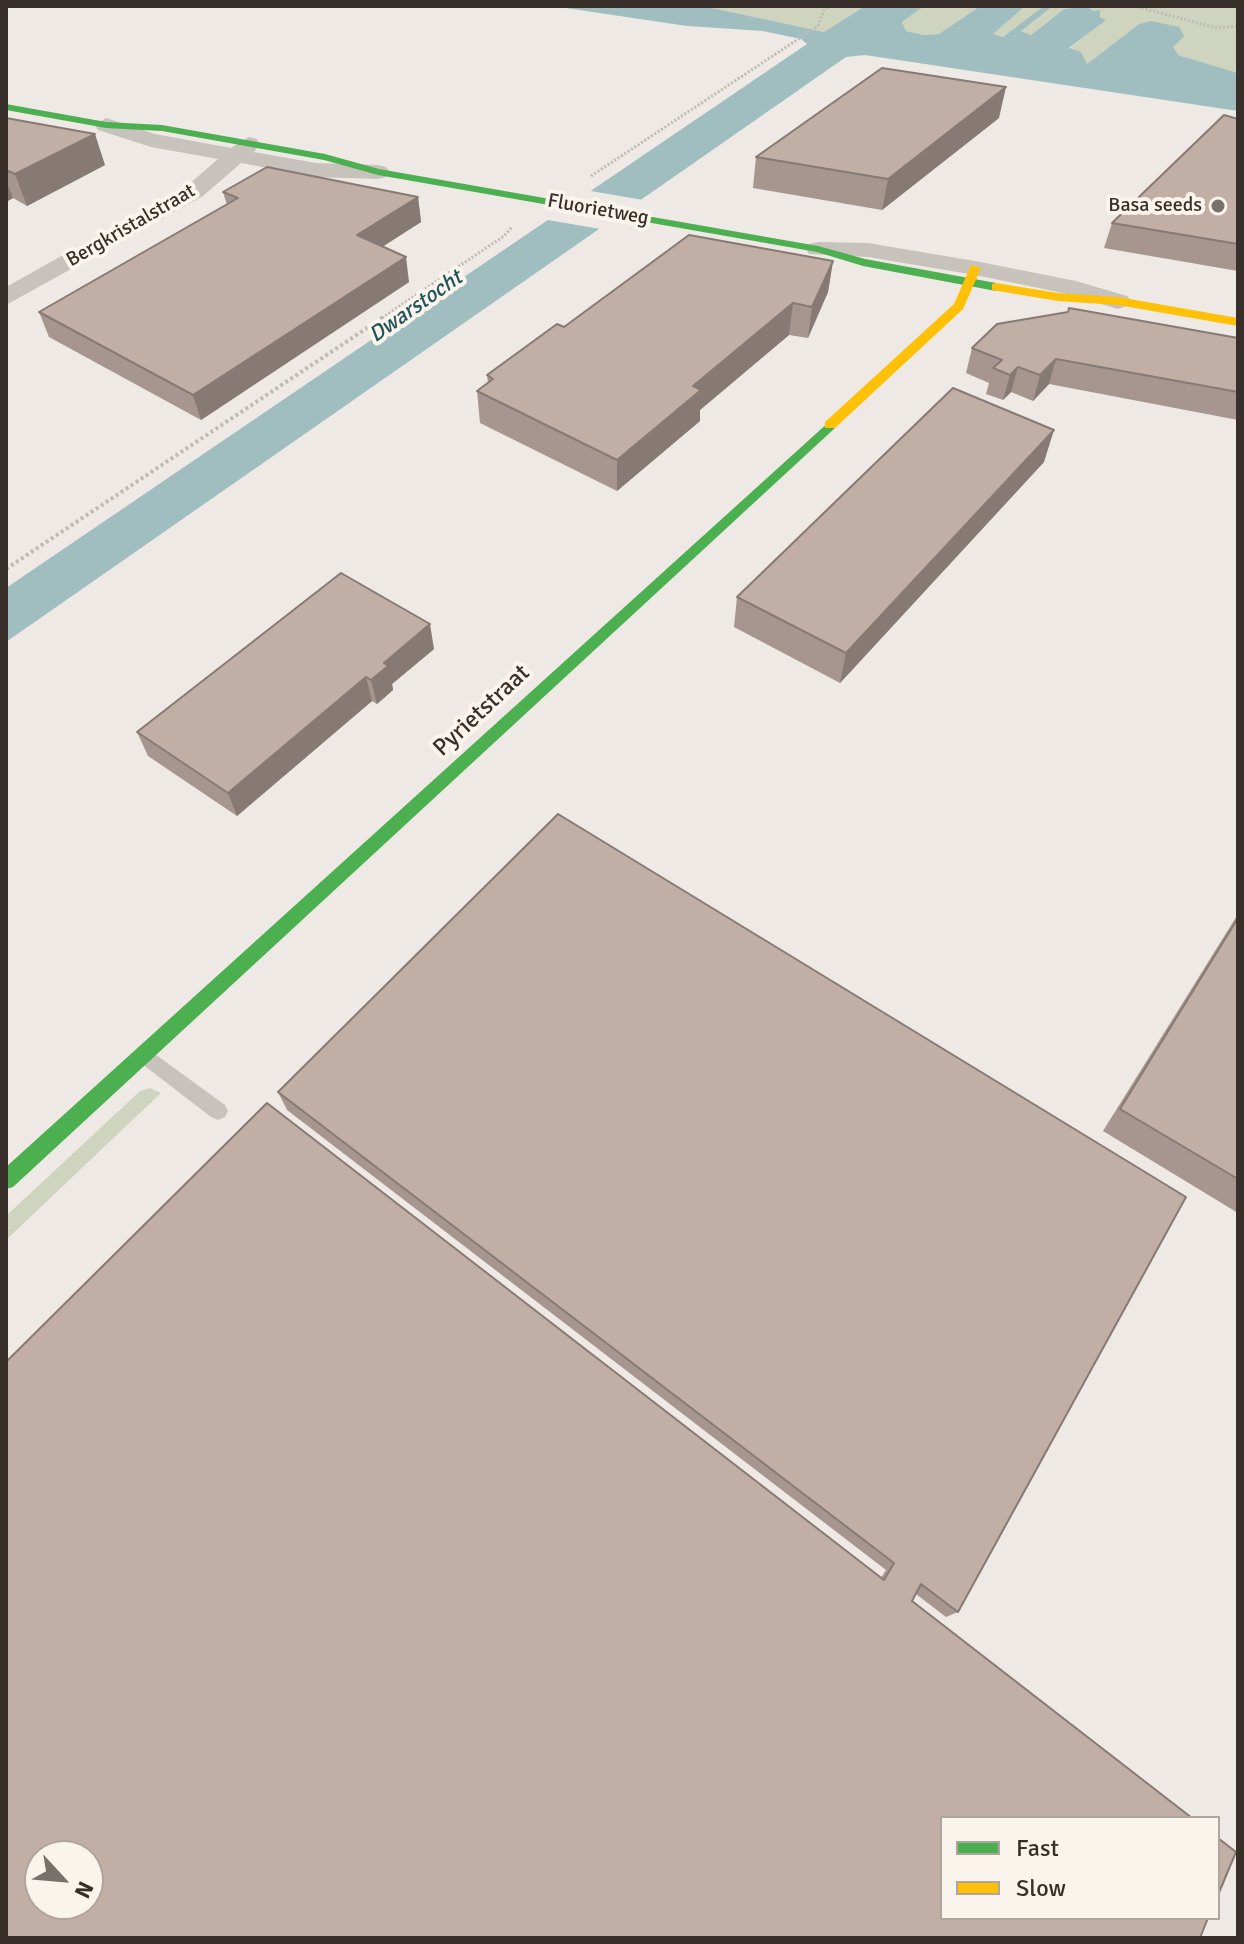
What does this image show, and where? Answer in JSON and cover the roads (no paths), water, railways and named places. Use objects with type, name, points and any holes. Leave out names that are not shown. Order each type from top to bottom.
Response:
[{"type":"street","name":"Fluorietweg","points":[[6,107],[106,125],[151,140],[242,150],[316,170],[378,172],[818,249],[868,250],[972,275],[1067,286],[1118,301],[1238,322]]},
{"type":"street","name":"Bergkristalstraat","points":[[6,297],[195,191],[242,150]]},
{"type":"street","name":"Pyrietstraat","points":[[6,1180],[953,312],[959,306],[972,275]]},
{"type":"lane","points":[[143,1054],[218,1111]]},
{"type":"water","points":[[552,6],[703,6],[824,32],[865,6],[924,6],[902,22],[906,31],[924,35],[939,34],[980,6],[1025,6],[993,34],[1003,37],[1044,6],[1050,8],[1021,31],[1031,35],[1064,9],[1086,6],[1093,11],[1100,10],[1100,17],[1106,20],[1069,48],[1081,52],[1087,64],[1139,24],[1151,21],[1179,27],[1184,36],[1173,47],[1178,55],[1238,73],[1238,111],[865,55],[846,57],[6,642],[6,588],[807,44],[801,39],[763,31],[687,26]]},
{"type":"place","name":"Basa seeds","points":[[1218,206]]},
{"type":"water label","name":"Dwarstocht","points":[[416,307]]}]
